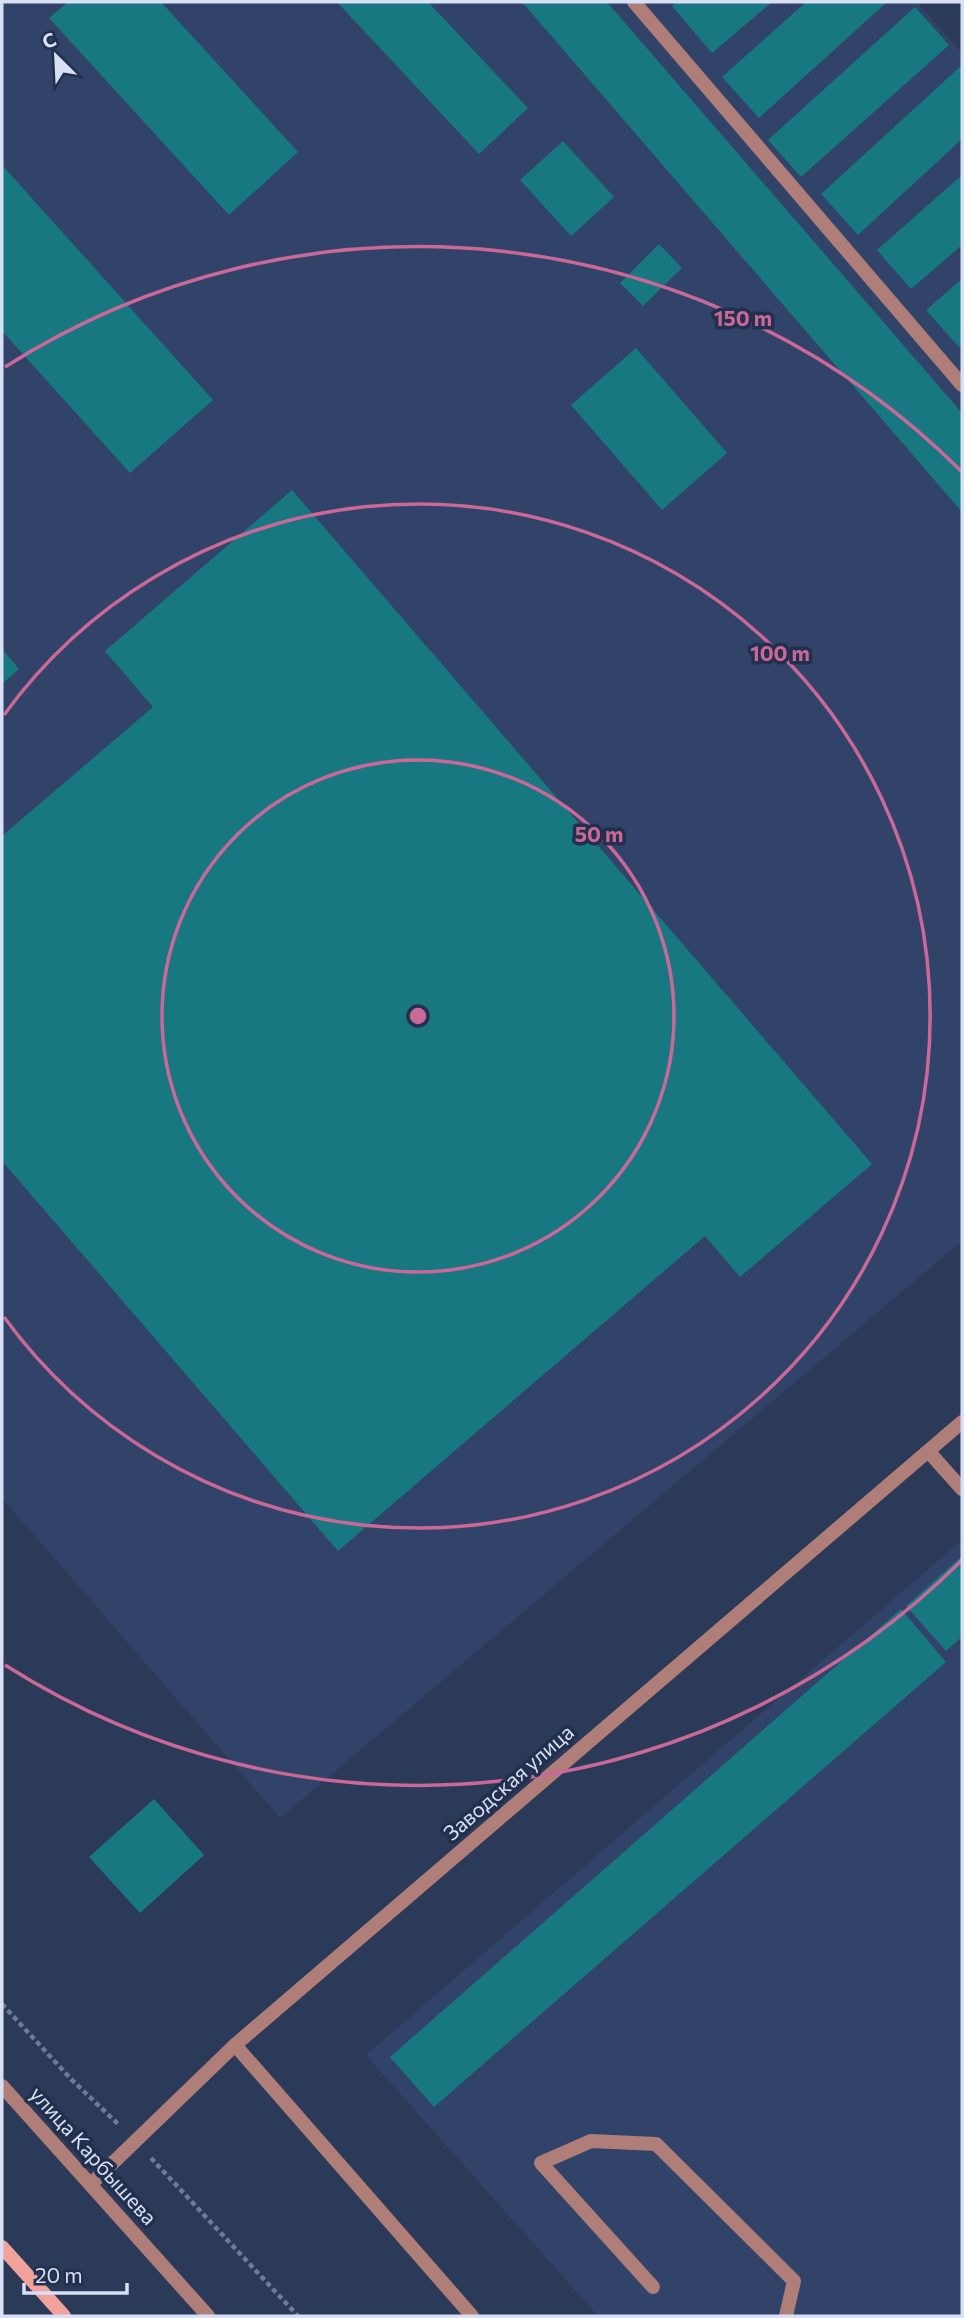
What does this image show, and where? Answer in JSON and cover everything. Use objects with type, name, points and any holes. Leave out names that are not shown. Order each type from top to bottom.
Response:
[{"type":"street","points":[[634,2],[962,385]]},
{"type":"street","name":"Заводская улица","points":[[91,2185],[235,2045],[962,1422]]},
{"type":"street","points":[[929,1452],[962,1489]]},
{"type":"street","points":[[235,2045],[472,2316]]},
{"type":"street","name":"улица Карбышева","points":[[2,2087],[208,2316]]},
{"type":"street","points":[[653,2287],[541,2163],[591,2141],[656,2144],[794,2281],[786,2316]]},
{"type":"street","points":[[2,2247],[64,2316]]},
{"type":"path","points":[[232,2243],[298,2316]]},
{"type":"shaded area","points":[[2,2],[917,2],[962,53],[962,1241],[280,1818],[2,1498]]},
{"type":"shaded area","points":[[962,1540],[962,2316],[598,2316],[366,2055]]},
{"type":"building","points":[[68,2],[161,2],[298,152],[229,215],[49,18]]},
{"type":"building","points":[[337,2],[428,2],[528,108],[479,154]]},
{"type":"building","points":[[522,2],[607,2],[962,413],[962,512]]},
{"type":"building","points":[[676,2],[772,2],[712,53],[672,6]]},
{"type":"building","points":[[806,2],[887,2],[759,118],[722,77]]},
{"type":"building","points":[[915,7],[949,45],[801,177],[768,140]]},
{"type":"building","points":[[962,65],[962,139],[858,235],[821,194]]},
{"type":"building","points":[[563,141],[614,197],[571,236],[520,180]]},
{"type":"building","points":[[2,165],[213,400],[130,473],[2,331]]},
{"type":"building","points":[[962,175],[962,245],[911,289],[877,250]]},
{"type":"building","points":[[659,244],[682,268],[643,306],[620,283]]},
{"type":"building","points":[[962,279],[962,345],[959,347],[926,310]]},
{"type":"building","points":[[636,348],[727,453],[662,510],[571,405]]},
{"type":"building","points":[[292,490],[872,1164],[740,1277],[705,1236],[338,1551],[2,1161],[2,836],[153,707],[105,651]]},
{"type":"building","points":[[2,649],[19,669],[2,684]]},
{"type":"building","points":[[962,1556],[962,1637],[946,1651],[906,1606]]},
{"type":"building","points":[[901,1609],[946,1662],[434,2107],[390,2057]]},
{"type":"building","points":[[154,1799],[204,1855],[140,1913],[89,1857]]}]
